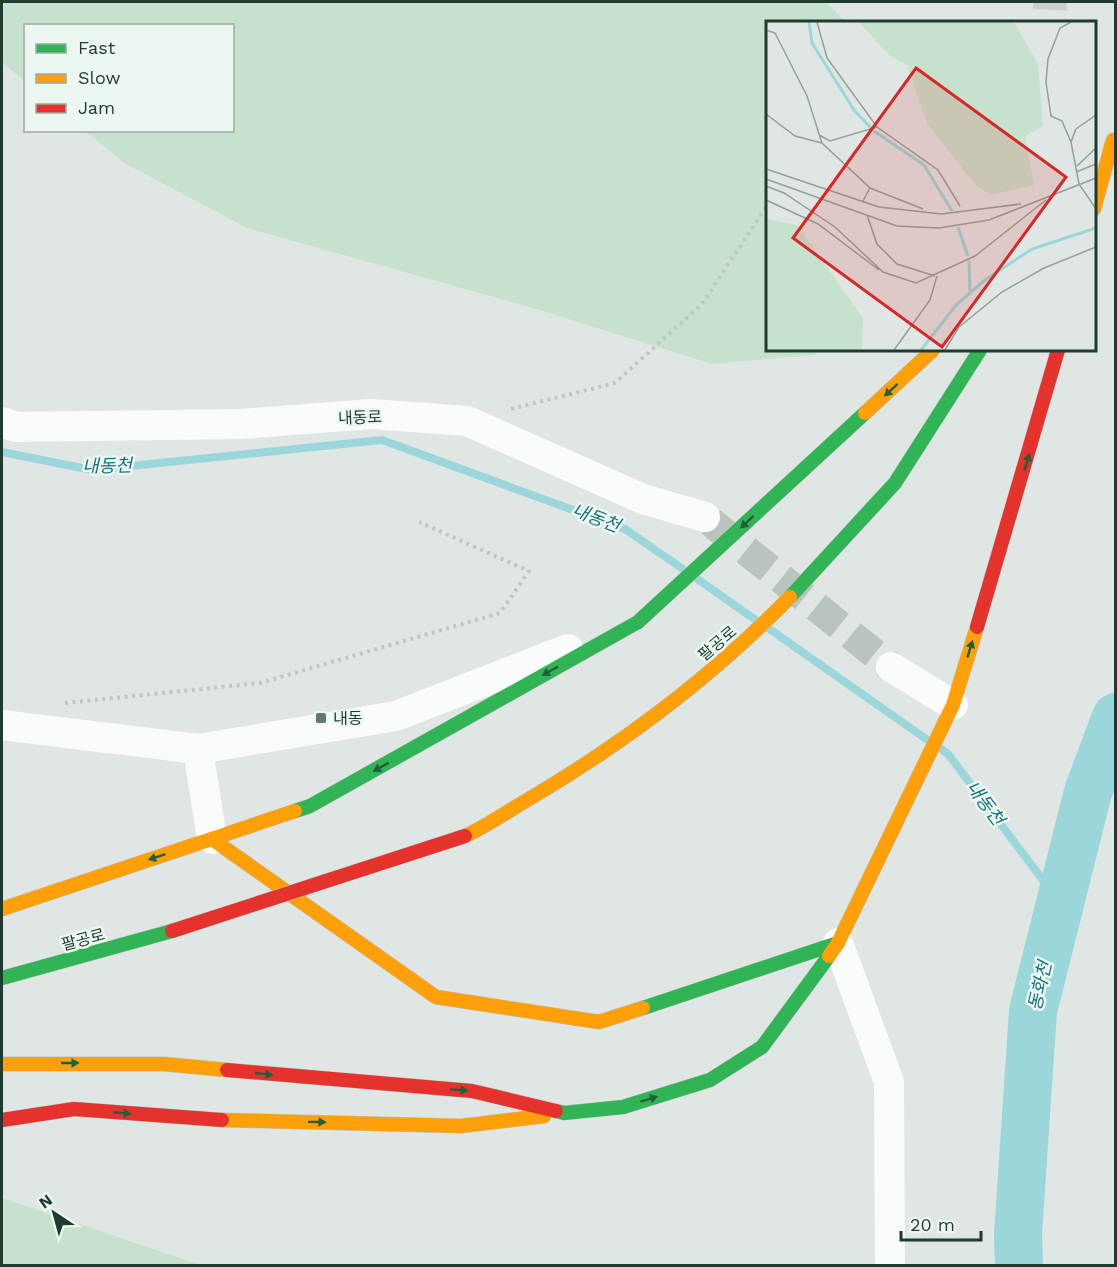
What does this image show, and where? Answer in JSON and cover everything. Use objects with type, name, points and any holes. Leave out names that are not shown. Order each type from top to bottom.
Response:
[{"type":"main road","points":[[1096,167],[1114,137]]},
{"type":"main road","points":[[1096,205],[1114,137]]},
{"type":"main road","points":[[2,909],[310,806],[638,622],[932,351]]},
{"type":"main road","name":"팔공로","points":[[2,978],[172,932],[467,835],[578,770],[679,697],[748,640],[813,573],[895,483],[979,351]]},
{"type":"main road","points":[[2,1120],[74,1109],[200,1119],[461,1126],[623,1107],[710,1080],[762,1047],[838,943],[953,705],[1032,446],[1058,351]]},
{"type":"main road","points":[[212,839],[436,997],[599,1022],[838,943]]},
{"type":"main road","points":[[2,1064],[164,1064],[331,1081],[472,1091],[564,1113]]},
{"type":"street","name":"내동로","points":[[6,430],[241,424],[371,414],[467,421],[643,499],[705,518]]},
{"type":"street","points":[[2,725],[198,749],[396,716],[638,622]]},
{"type":"street","points":[[891,668],[953,705]]},
{"type":"street","points":[[198,749],[212,839]]},
{"type":"street","points":[[838,943],[889,1082],[890,1266]]},
{"type":"path","points":[[467,421],[615,383],[702,304],[766,207]]},
{"type":"path","points":[[60,703],[260,683],[500,613],[528,571],[419,522]]},
{"type":"green space","points":[[2,2],[826,2],[844,21],[766,21],[766,351],[819,351],[815,355],[712,364],[540,310],[247,228],[126,164],[86,132],[234,132],[234,24],[24,24],[24,81],[2,62]]},
{"type":"green space","points":[[2,1198],[201,1265],[2,1265]]},
{"type":"building","points":[[1034,2],[1066,2],[1066,10],[1034,8]]},
{"type":"waterway","name":"내동천","points":[[2,452],[92,470],[382,440],[625,529],[683,569]]},
{"type":"waterway","name":"내동천","points":[[696,578],[757,621]]},
{"type":"waterway","name":"내동천","points":[[768,628],[929,741]]},
{"type":"waterway","name":"동화천","points":[[1019,1266],[1018,1234],[1033,1011],[1088,792],[1116,717]]},
{"type":"waterway","name":"내동천","points":[[940,748],[948,754],[1060,903]]},
{"type":"tunnel","points":[[711,522],[891,667]]},
{"type":"traffic: fast","points":[[790,597],[895,483],[979,351]]},
{"type":"traffic: fast","points":[[638,622],[865,413]]},
{"type":"traffic: fast","points":[[295,811],[310,806],[638,622]]},
{"type":"traffic: fast","points":[[2,978],[172,931]]},
{"type":"traffic: fast","points":[[643,1008],[838,943]]},
{"type":"traffic: fast","points":[[556,1111],[564,1113],[623,1107],[710,1080],[762,1047],[829,956]]},
{"type":"traffic: slow","points":[[1096,202],[1113,140]]},
{"type":"traffic: slow","points":[[865,413],[932,351]]},
{"type":"traffic: slow","points":[[465,836],[599,755],[666,707],[730,654],[790,597]]},
{"type":"traffic: slow","points":[[829,956],[838,943],[953,705],[977,627]]},
{"type":"traffic: slow","points":[[2,909],[295,811]]},
{"type":"traffic: slow","points":[[212,839],[436,997],[599,1022],[643,1008]]},
{"type":"traffic: slow","points":[[2,1064],[164,1064],[227,1070]]},
{"type":"traffic: slow","points":[[222,1120],[461,1126],[544,1116]]},
{"type":"traffic: jam","points":[[977,627],[1058,351]]},
{"type":"traffic: jam","points":[[172,931],[465,836]]},
{"type":"traffic: jam","points":[[227,1070],[472,1091],[556,1111]]},
{"type":"traffic: jam","points":[[2,1120],[74,1109],[222,1120]]},
{"type":"place","name":"내동","points":[[321,718]]}]
